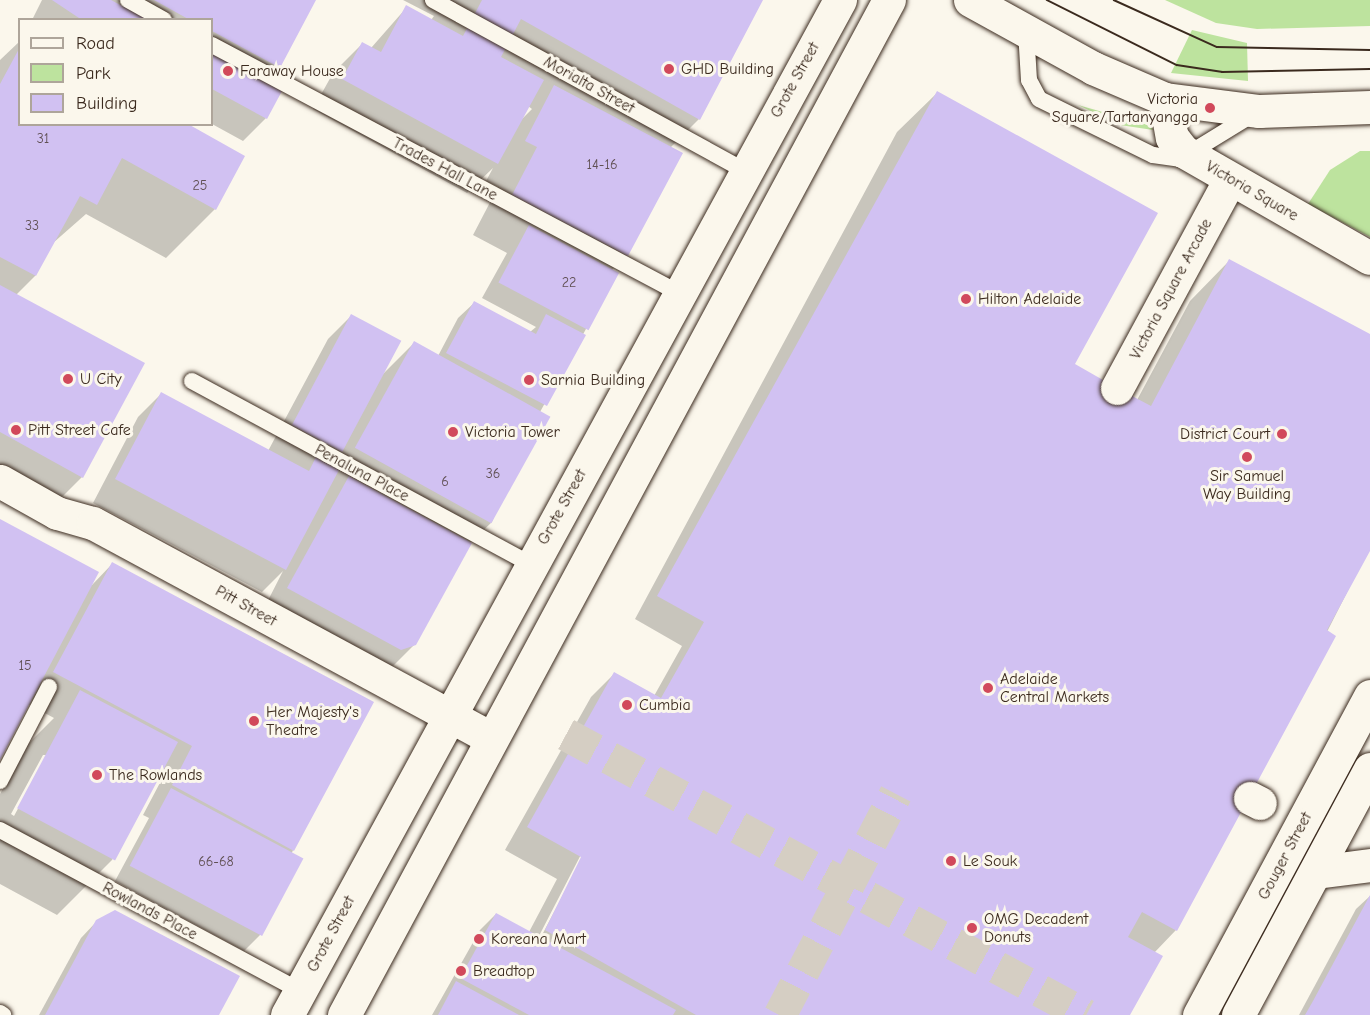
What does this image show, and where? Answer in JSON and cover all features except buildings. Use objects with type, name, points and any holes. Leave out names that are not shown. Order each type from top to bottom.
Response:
[{"type":"main road","name":"Grote Street","points":[[293,1003],[840,0]]},
{"type":"main road","points":[[344,1015],[490,738],[889,0]]},
{"type":"main road","points":[[970,0],[1026,31],[1165,99],[1258,111],[1370,107]]},
{"type":"main road","name":"Victoria Square","points":[[1165,99],[1175,143],[1188,154],[1370,258]]},
{"type":"main road","name":"Victoria Square Arcade","points":[[1117,388],[1224,190]]},
{"type":"main road","name":"Pitt Street","points":[[0,481],[57,513],[93,523],[490,738]]},
{"type":"main road","name":"Gouger Street","points":[[1199,1015],[1370,696]]},
{"type":"main road","name":"Gouger Street","points":[[1238,1015],[1370,769]]},
{"type":"main road","points":[[1316,872],[1370,866]]},
{"type":"lane","points":[[128,0],[160,18]]},
{"type":"lane","name":"Morialta Street","points":[[433,0],[745,171]]},
{"type":"lane","points":[[1026,31],[1029,80],[1039,99],[1152,155],[1173,159],[1188,154],[1258,111]]},
{"type":"lane","name":"Trades Hall Lane","points":[[213,46],[679,293]]},
{"type":"lane","name":"Penaluna Place","points":[[192,381],[531,564]]},
{"type":"lane","points":[[0,781],[50,687]]},
{"type":"lane","name":"Rowlands Place","points":[[0,830],[293,1003]]},
{"type":"green space","points":[[1165,0],[1370,0],[1370,26],[1257,29],[1216,23]]},
{"type":"green space","points":[[1192,30],[1247,43],[1248,81],[1171,73]]},
{"type":"green space","points":[[1078,105],[1152,126],[1153,130],[1120,125]]},
{"type":"green space","points":[[1360,151],[1370,151],[1370,237],[1308,204],[1330,170]]},
{"type":"tunnel","points":[[566,734],[1086,1015]]},
{"type":"tunnel","points":[[780,1015],[896,793]]},
{"type":"tram line","points":[[1047,0],[1177,65],[1222,72],[1370,69]]},
{"type":"tram line","points":[[1114,0],[1217,47],[1370,50]]},
{"type":"place","name":"GHD Building","points":[[669,69]]},
{"type":"place","name":"Faraway House","points":[[228,71]]},
{"type":"place","name":"Victoria Square/Tartanyangga","points":[[1210,108]]},
{"type":"place","name":"Hilton Adelaide","points":[[966,299]]},
{"type":"place","name":"U City","points":[[68,379]]},
{"type":"place","name":"Sarnia Building","points":[[529,380]]},
{"type":"place","name":"Pitt Street Cafe","points":[[16,430]]},
{"type":"place","name":"Victoria Tower","points":[[453,432]]},
{"type":"place","name":"District Court","points":[[1282,434]]},
{"type":"place","name":"Sir Samuel Way Building","points":[[1247,457]]},
{"type":"place","name":"Adelaide Central Markets","points":[[988,688]]},
{"type":"place","name":"Cumbia","points":[[627,705]]},
{"type":"place","name":"Her Majesty's Theatre","points":[[254,721]]},
{"type":"place","name":"The Rowlands","points":[[97,775]]},
{"type":"place","name":"Le Souk","points":[[951,861]]},
{"type":"place","name":"OMG Decadent Donuts","points":[[972,928]]},
{"type":"place","name":"Koreana Mart","points":[[479,939]]},
{"type":"place","name":"Breadtop","points":[[461,971]]}]
